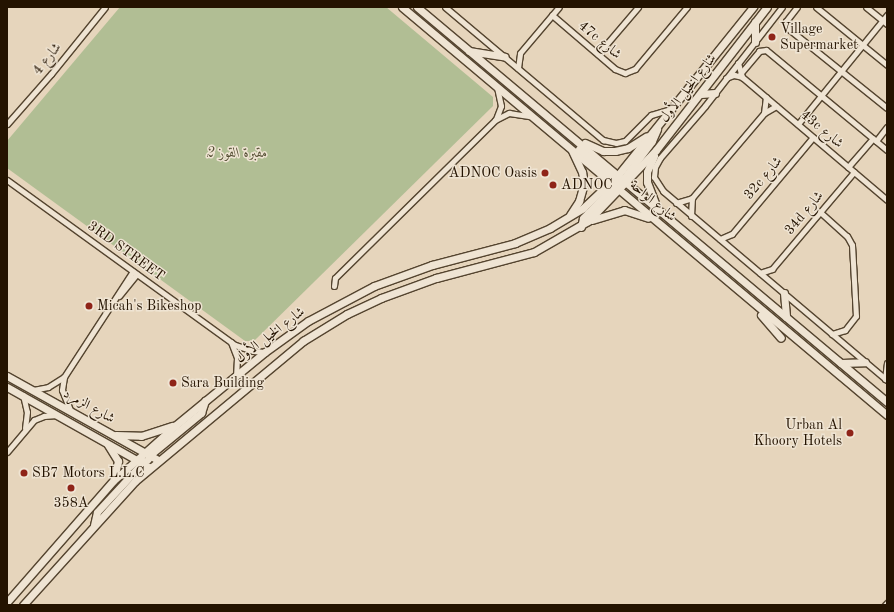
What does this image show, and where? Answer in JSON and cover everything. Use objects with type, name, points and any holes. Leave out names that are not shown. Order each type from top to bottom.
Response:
[{"type":"main road","name":"شارع الواحة","points":[[402,7],[538,119],[571,149],[658,209],[887,402]]},
{"type":"main road","name":"شارع الواحة","points":[[417,7],[572,136],[662,226],[887,415]]},
{"type":"main road","name":"شارع الخيل الأول","points":[[7,602],[113,481],[143,464],[158,460],[290,351],[347,314],[417,284],[534,252],[581,227],[588,221],[619,183],[655,130],[752,7]]},
{"type":"main road","name":"شارع الخيل الأول","points":[[143,464],[147,454],[176,425],[265,352],[324,311],[374,286],[432,265],[515,243],[567,219],[619,183],[656,150],[701,94],[767,7]]},
{"type":"main road","points":[[755,22],[755,42]]},
{"type":"main road","points":[[470,51],[505,57]]},
{"type":"main road","points":[[701,94],[715,93]]},
{"type":"main road","points":[[572,136],[597,149],[615,151],[628,148],[655,130]]},
{"type":"main road","points":[[556,136],[563,136],[674,228],[682,230]]},
{"type":"main road","points":[[567,219],[579,201],[584,184],[582,172],[571,149]]},
{"type":"main road","points":[[656,150],[647,172],[647,182],[658,209]]},
{"type":"main road","points":[[581,227],[583,218],[619,183]]},
{"type":"main road","points":[[588,221],[624,210],[636,212],[662,226]]},
{"type":"main road","points":[[784,293],[786,317]]},
{"type":"main road","points":[[747,298],[781,338]]},
{"type":"main road","points":[[841,363],[865,362]]},
{"type":"main road","name":"شارع الزمرد","points":[[7,376],[158,460]]},
{"type":"main road","name":"شارع الزمرد","points":[[7,387],[60,415],[143,464]]},
{"type":"main road","points":[[23,605],[94,525],[97,512],[143,464],[147,454],[201,413],[205,401]]},
{"type":"main road","points":[[113,434],[141,436],[176,425]]},
{"type":"main road","points":[[104,440],[113,449],[118,461],[113,481]]},
{"type":"street","name":"شارع 4","points":[[7,124],[51,74],[105,7]]},
{"type":"street","points":[[445,7],[599,137],[611,142],[624,141],[651,115],[672,108]]},
{"type":"street","points":[[518,68],[520,53],[559,7]]},
{"type":"street","points":[[598,54],[638,7]]},
{"type":"street","name":"47c شارع","points":[[552,15],[619,72],[635,69],[687,7]]},
{"type":"street","points":[[782,7],[655,167],[654,177],[659,187],[676,203],[886,380]]},
{"type":"street","points":[[797,7],[786,21],[790,30],[887,108]]},
{"type":"street","points":[[816,7],[887,65]]},
{"type":"street","points":[[866,7],[885,22]]},
{"type":"street","points":[[798,124],[862,45],[885,22],[887,14]]},
{"type":"street","points":[[741,75],[759,51],[766,50],[887,150]]},
{"type":"street","points":[[505,57],[520,53]]},
{"type":"street","points":[[738,62],[741,75]]},
{"type":"street","points":[[725,79],[734,75],[741,75]]},
{"type":"street","name":"43c شارع","points":[[741,75],[887,200]]},
{"type":"street","points":[[334,286],[335,278],[495,120],[501,106],[497,86]]},
{"type":"street","points":[[764,113],[766,97]]},
{"type":"street","points":[[676,203],[692,198],[764,113],[776,106]]},
{"type":"street","points":[[495,120],[516,112],[538,119]]},
{"type":"street","points":[[848,167],[887,127]]},
{"type":"street","name":"32c شارع","points":[[720,239],[732,234],[813,137]]},
{"type":"street","name":"34d شارع","points":[[772,269],[854,172]]},
{"type":"street","name":"3RD STREET","points":[[7,180],[230,341],[247,350],[265,352]]},
{"type":"street","points":[[692,198],[692,216]]},
{"type":"street","points":[[820,212],[847,236],[852,245],[857,311],[854,321],[845,330],[832,334]]},
{"type":"street","points":[[730,248],[732,234]]},
{"type":"street","points":[[760,273],[772,269],[770,281]]},
{"type":"street","points":[[33,390],[48,387],[64,377],[135,272]]},
{"type":"street","points":[[845,330],[845,345]]},
{"type":"street","points":[[230,341],[237,358],[236,377]]},
{"type":"street","points":[[874,369],[887,363],[886,380]]},
{"type":"street","points":[[64,377],[64,396],[70,410]]},
{"type":"street","points":[[23,395],[27,412],[24,429]]},
{"type":"street","points":[[7,452],[24,429],[39,417],[60,415]]},
{"type":"green space","name":"مقبرة القوز 2","points":[[120,7],[386,7],[493,97],[493,106],[254,341],[245,341],[7,168],[7,141]]},
{"type":"place","name":"Village Supermarket","points":[[772,37]]},
{"type":"place","name":"ADNOC Oasis","points":[[545,173]]},
{"type":"place","name":"ADNOC","points":[[553,185]]},
{"type":"place","name":"Micah's Bikeshop","points":[[89,306]]},
{"type":"place","name":"Sara Building","points":[[173,383]]},
{"type":"place","name":"Urban Al Khoory Hotels","points":[[850,433]]},
{"type":"place","name":"SB7 Motors L.L.C","points":[[24,473]]},
{"type":"place","name":"358A","points":[[71,488]]}]
